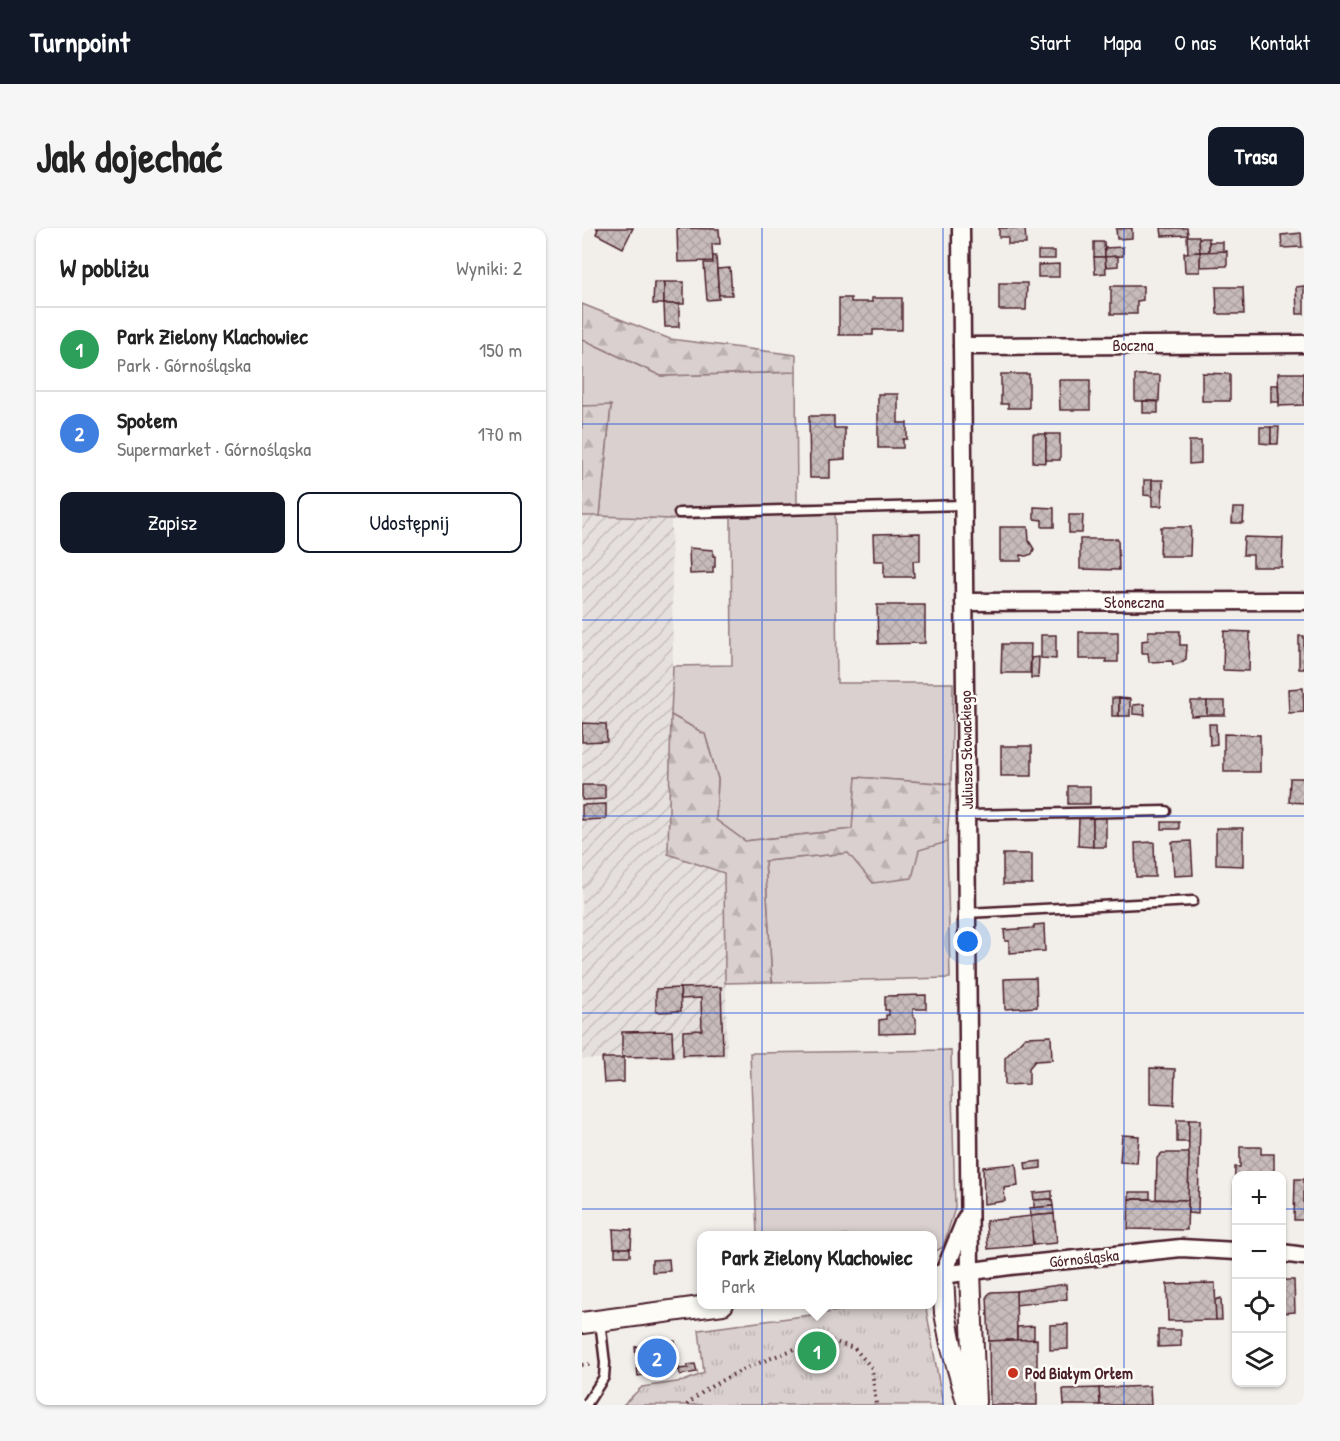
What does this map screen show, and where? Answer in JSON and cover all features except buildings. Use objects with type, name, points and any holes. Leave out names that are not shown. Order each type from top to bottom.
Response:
[{"type":"street","name":"Juliusza Słowackiego","points":[[961,228],[970,1271]]},
{"type":"street","name":"Boczna","points":[[962,346],[1304,344]]},
{"type":"street","name":"Słoneczna","points":[[964,602],[1304,602]]},
{"type":"street","points":[[968,1405],[951,1344],[938,1276],[969,1212]]},
{"type":"street","name":"Górnośląska","points":[[938,1276],[1181,1248],[1232,1251]]},
{"type":"street","points":[[1286,1254],[1304,1256]]},
{"type":"street","points":[[970,1271],[975,1405]]},
{"type":"street","points":[[591,1322],[697,1308]]},
{"type":"lane","points":[[680,513],[963,505]]},
{"type":"lane","points":[[966,815],[1166,811]]},
{"type":"lane","points":[[967,913],[1193,902]]},
{"type":"lane","points":[[586,1405],[604,1377],[605,1363],[591,1322]]},
{"type":"path","points":[[687,1405],[702,1391],[754,1366],[822,1338],[854,1348],[872,1368],[876,1405]]},
{"type":"shaded area","points":[[582,516],[671,519],[673,666],[668,854],[724,873],[727,1057],[582,1059]]},
{"type":"green space","points":[[582,304],[670,339],[796,355],[796,372],[661,376],[582,339]]},
{"type":"green space","points":[[582,339],[661,376],[796,372],[797,503],[835,504],[837,683],[953,683],[951,784],[856,777],[853,829],[745,841],[716,820],[718,779],[705,734],[671,715],[673,666],[732,665],[731,518],[671,519],[600,516],[611,406],[582,406]]},
{"type":"green space","points":[[611,405],[600,516],[582,516],[582,406]]},
{"type":"green space","points":[[671,715],[705,734],[718,779],[716,820],[745,841],[852,829],[856,777],[951,784],[947,842],[919,850],[912,878],[873,883],[848,853],[765,861],[772,982],[725,983],[724,873],[668,854]]},
{"type":"green space","points":[[947,842],[950,978],[772,982],[765,861],[919,849]]},
{"type":"green space","points":[[951,1050],[955,1208],[943,1247],[937,1251],[937,1231],[757,1231],[750,1053]]},
{"type":"green space","points":[[855,1309],[926,1309],[943,1405],[623,1405],[642,1387],[684,1381],[704,1373],[699,1330]]},
{"type":"place","name":"Park Zielony Klachowiec","points":[[817,1351]]},
{"type":"place","name":"Społem","points":[[657,1358]]},
{"type":"place","name":"Pod Białym Orłem","points":[[1013,1373]]}]
